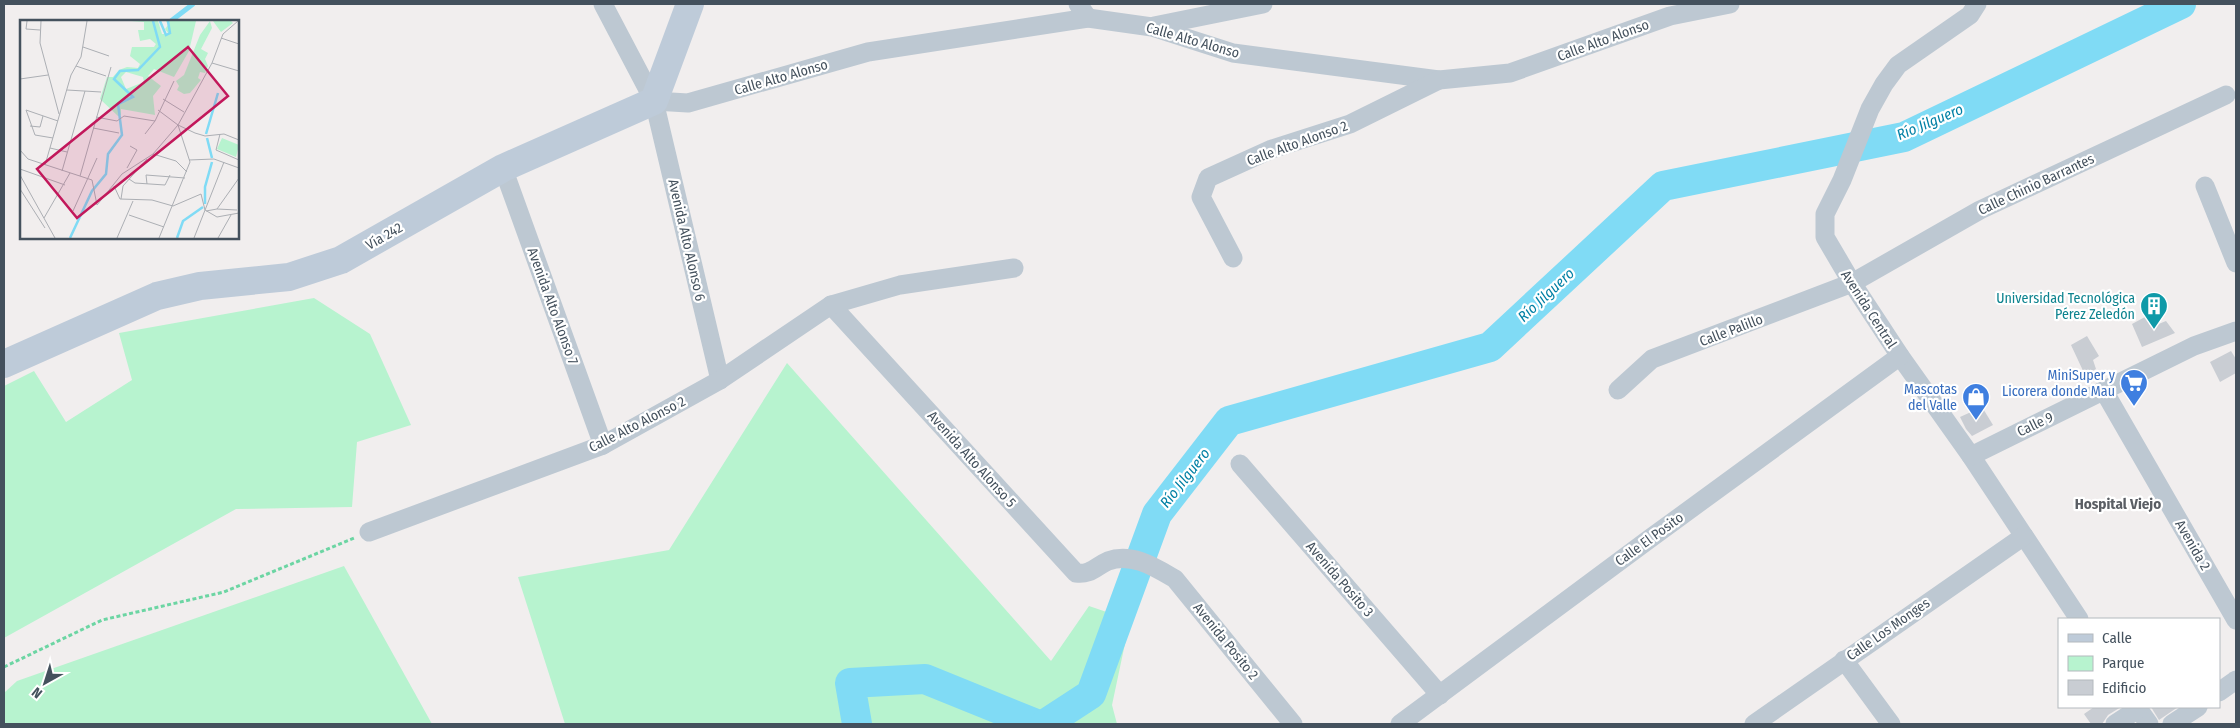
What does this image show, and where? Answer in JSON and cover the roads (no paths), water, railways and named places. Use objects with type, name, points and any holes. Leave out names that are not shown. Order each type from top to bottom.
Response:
[{"type":"main road","points":[[654,101],[690,4]]},
{"type":"main road","name":"Vía 242","points":[[4,364],[157,296],[200,286],[289,277],[341,260],[503,168],[654,101]]},
{"type":"street","name":"Avenida Alto Alonso 6","points":[[603,4],[654,101],[720,380]]},
{"type":"street","points":[[1152,27],[1263,4]]},
{"type":"street","points":[[1673,10],[1730,4]]},
{"type":"street","name":"Avenida Central","points":[[1977,4],[1970,15],[1898,65],[1870,109],[1842,180],[1825,214],[1825,237],[1852,284],[1971,456],[2078,618]]},
{"type":"street","name":"Calle Alto Alonso","points":[[654,101],[688,103],[868,52],[1083,11],[1152,27],[1233,53],[1439,80],[1510,73],[1673,10]]},
{"type":"street","name":"Calle Alto Alonso 2","points":[[1233,258],[1201,197],[1208,178],[1272,149],[1350,124],[1439,80]]},
{"type":"street","name":"Calle Chinio Barrantes","points":[[1852,284],[1980,210],[2226,95]]},
{"type":"street","name":"Avenida Alto Alonso 7","points":[[503,168],[603,445]]},
{"type":"street","points":[[2205,186],[2236,263]]},
{"type":"street","name":"Calle Alto Alonso 2","points":[[369,532],[603,445],[720,380],[831,305],[900,285],[1014,268]]},
{"type":"street","name":"Calle Palillo","points":[[1618,390],[1652,359],[1852,284]]},
{"type":"street","name":"Avenida Alto Alonso 5","points":[[831,305],[1076,573],[1085,574],[1093,572],[1108,561],[1125,558]]},
{"type":"street","name":"Calle 9","points":[[1971,456],[2194,346],[2236,331]]},
{"type":"street","name":"Calle El Posito","points":[[1400,724],[1900,356]]},
{"type":"street","name":"Avenida 2","points":[[2104,391],[2236,620]]},
{"type":"street","name":"Avenida Posito 3","points":[[1240,464],[1440,695]]},
{"type":"street","name":"Calle Los Monges","points":[[1754,724],[2024,536]]},
{"type":"street","name":"Avenida Posito 2","points":[[1125,558],[1153,566],[1175,579],[1293,724]]},
{"type":"street","points":[[1844,660],[1891,724]]},
{"type":"street","points":[[2220,691],[2236,680]]},
{"type":"street","points":[[2115,724],[2138,708],[2149,724]]},
{"type":"street","points":[[2172,724],[2196,708]]},
{"type":"waterway","points":[[172,20],[193,4]]},
{"type":"waterway","name":"Río Jilguero","points":[[1045,724],[1091,694],[1157,514],[1229,421],[1490,347],[1663,186],[1904,137],[2181,4]]},
{"type":"waterway","name":"Río Jilguero","points":[[857,724],[850,683],[925,679],[1036,724]]},
{"type":"place","name":"Universidad Tecnológica Pérez Zeledón","points":[[2154,330]]},
{"type":"place","name":"MiniSuper y Licorera donde Mau","points":[[2134,407]]},
{"type":"place","name":"Mascotas del Valle","points":[[1976,421]]},
{"type":"district","name":"Hospital Viejo","points":[[2118,504]]}]
